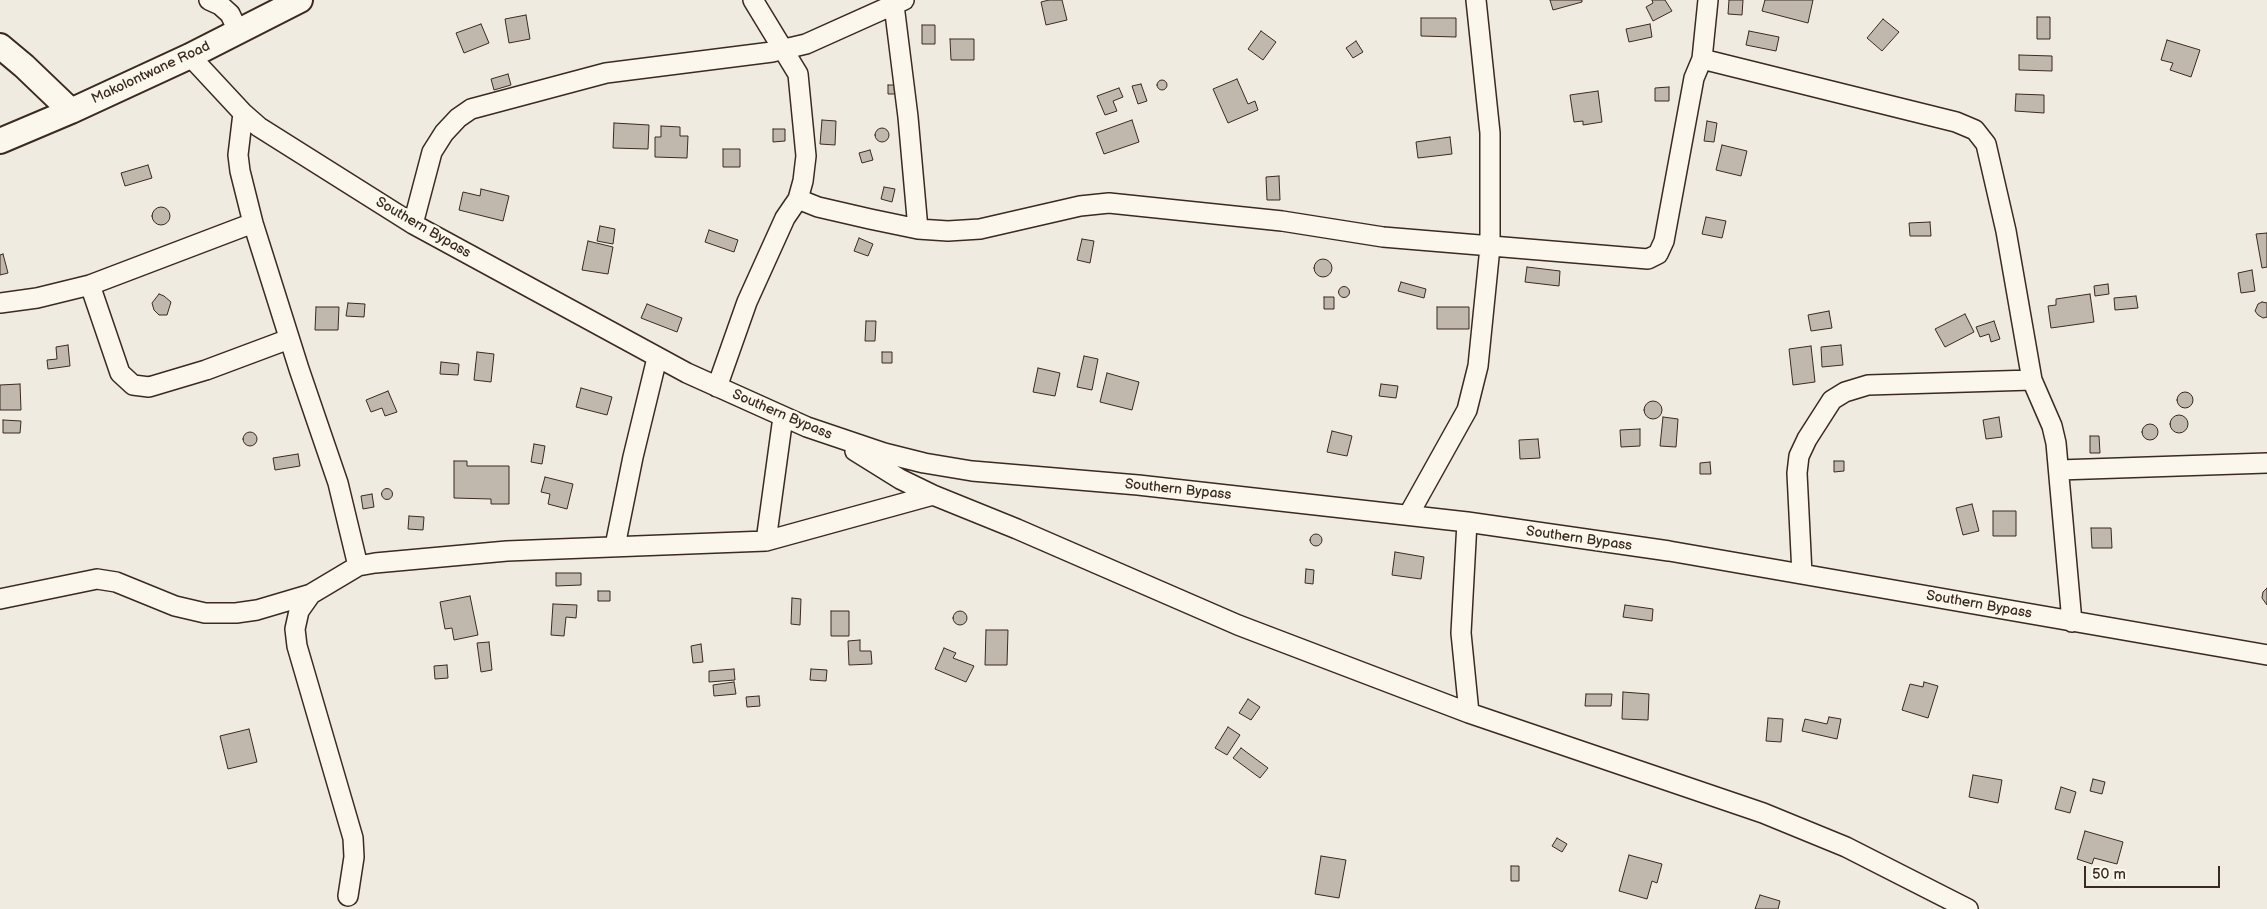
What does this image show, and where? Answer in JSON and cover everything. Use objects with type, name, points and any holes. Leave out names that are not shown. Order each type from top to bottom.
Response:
[{"type":"main road","name":"Makolontwane Road","points":[[0,141],[71,111],[190,56],[300,0]]},
{"type":"main road","points":[[0,46],[71,111]]},
{"type":"street","points":[[716,387],[746,302],[785,218],[798,199],[803,181],[806,156],[798,74],[781,50],[753,0]]},
{"type":"street","points":[[1409,514],[1467,410],[1478,366],[1490,247],[1490,133],[1476,0]]},
{"type":"street","points":[[798,199],[818,207],[918,229],[948,231],[980,229],[1080,206],[1109,203],[1282,221],[1383,237],[1648,259],[1658,254],[1664,241],[1694,78],[1702,59],[1708,0]]},
{"type":"street","points":[[218,2],[230,14],[238,31]]},
{"type":"street","points":[[413,224],[432,152],[458,118],[471,109],[606,73],[781,50],[806,44],[899,2],[918,229]]},
{"type":"street","name":"Southern Bypass","points":[[190,56],[243,113],[259,127],[413,224],[657,358],[716,387],[835,438],[916,461],[972,471],[1138,485],[1409,514],[1669,551],[2267,655]]},
{"type":"street","points":[[1702,59],[1956,122],[1975,130],[1986,144],[2006,231],[2032,380],[2052,426],[2056,443],[2072,622]]},
{"type":"street","points":[[243,113],[238,155],[252,223],[338,483],[358,566]]},
{"type":"street","points":[[0,303],[36,298],[90,285],[252,223]]},
{"type":"street","points":[[90,285],[120,373],[133,385],[149,387],[206,370],[289,339]]},
{"type":"street","points":[[615,546],[633,457],[657,358]]},
{"type":"street","points":[[1802,574],[1797,473],[1799,456],[1807,439],[1832,400],[1845,392],[1868,384],[2032,380]]},
{"type":"street","points":[[766,541],[783,417]]},
{"type":"street","points":[[835,438],[900,479],[933,495],[1017,529],[1238,625],[1469,714],[1798,826],[1846,847],[1968,909]]},
{"type":"street","points":[[2059,470],[2267,463]]},
{"type":"street","points":[[0,599],[97,579],[116,582],[175,606],[205,613],[236,613],[258,610],[311,594],[358,566],[458,555],[615,546],[766,541],[933,495]]},
{"type":"street","points":[[1467,522],[1461,633],[1469,714]]},
{"type":"street","points":[[311,594],[299,611],[295,629],[297,646],[353,838],[354,856],[348,896]]},
{"type":"building","points":[[1062,0],[1067,20],[1046,25],[1041,2]]},
{"type":"building","points":[[1550,0],[1582,0],[1582,2],[1553,10]]},
{"type":"building","points":[[1652,0],[1665,0],[1672,11],[1653,21],[1646,7],[1653,3]]},
{"type":"building","points":[[1729,0],[1743,0],[1742,15],[1728,14]]},
{"type":"building","points":[[1765,0],[1813,0],[1808,23],[1762,11]]},
{"type":"building","points":[[526,15],[530,39],[509,43],[505,19]]},
{"type":"building","points":[[2037,17],[2050,17],[2050,39],[2037,39]]},
{"type":"building","points":[[1421,18],[1456,18],[1456,37],[1421,36]]},
{"type":"building","points":[[1883,19],[1899,32],[1882,51],[1867,38]]},
{"type":"building","points":[[481,24],[489,43],[464,53],[456,33]]},
{"type":"building","points":[[1650,24],[1652,37],[1629,42],[1626,29]]},
{"type":"building","points":[[922,25],[935,25],[935,44],[922,44]]},
{"type":"building","points":[[1261,31],[1276,42],[1263,60],[1248,49]]},
{"type":"building","points":[[1749,31],[1779,37],[1776,51],[1746,45]]},
{"type":"building","points":[[950,39],[974,39],[974,60],[951,60]]},
{"type":"building","points":[[2167,40],[2200,50],[2191,77],[2170,70],[2173,63],[2161,60]]},
{"type":"building","points":[[1356,41],[1363,52],[1353,58],[1346,48]]},
{"type":"building","points":[[2019,55],[2052,56],[2052,71],[2019,70]]},
{"type":"building","points":[[508,74],[511,85],[494,90],[491,79]]},
{"type":"building","points":[[1237,79],[1248,104],[1255,101],[1258,110],[1228,123],[1213,89]]},
{"type":"building","points":[[1162,80],[1167,85],[1162,90],[1157,85]]},
{"type":"building","points":[[1141,84],[1147,101],[1138,104],[1132,86]]},
{"type":"building","points":[[888,85],[898,85],[898,94],[888,94]]},
{"type":"building","points":[[1669,87],[1669,101],[1655,101],[1655,88]]},
{"type":"building","points":[[1119,88],[1123,97],[1113,101],[1117,111],[1105,115],[1097,96]]},
{"type":"building","points":[[1598,91],[1602,122],[1583,125],[1583,121],[1574,122],[1570,95]]},
{"type":"building","points":[[2016,94],[2044,95],[2044,113],[2015,111]]},
{"type":"building","points":[[822,120],[836,121],[835,145],[820,144]]},
{"type":"building","points":[[1132,120],[1139,142],[1104,154],[1096,133]]},
{"type":"building","points":[[1707,121],[1717,123],[1714,142],[1704,141]]},
{"type":"building","points":[[614,123],[649,125],[648,149],[613,148]]},
{"type":"building","points":[[661,126],[680,127],[680,136],[688,136],[687,158],[655,157],[655,137],[661,137]]},
{"type":"building","points":[[879,128],[885,128],[889,135],[885,142],[879,142],[875,138],[875,132]]},
{"type":"building","points":[[773,129],[785,129],[785,141],[773,142]]},
{"type":"building","points":[[1450,137],[1452,154],[1418,158],[1416,142]]},
{"type":"building","points":[[1722,145],[1747,151],[1741,176],[1716,170]]},
{"type":"building","points":[[723,149],[740,149],[740,167],[723,167]]},
{"type":"building","points":[[870,150],[873,160],[862,163],[859,153]]},
{"type":"building","points":[[148,165],[152,178],[125,186],[121,173]]},
{"type":"building","points":[[1279,176],[1280,200],[1267,200],[1266,177]]},
{"type":"building","points":[[884,187],[895,189],[892,202],[881,199]]},
{"type":"building","points":[[481,189],[509,196],[503,221],[459,210],[463,192],[480,196]]},
{"type":"building","points":[[161,207],[167,210],[170,216],[167,222],[161,225],[155,222],[152,216],[155,210]]},
{"type":"building","points":[[1706,217],[1726,221],[1722,238],[1702,234]]},
{"type":"building","points":[[1930,222],[1931,236],[1910,236],[1909,223]]},
{"type":"building","points":[[600,226],[615,229],[613,244],[597,241]]},
{"type":"building","points":[[709,230],[738,240],[734,252],[705,242]]},
{"type":"building","points":[[2267,233],[2267,267],[2262,268],[2256,234]]},
{"type":"building","points":[[859,238],[873,244],[868,256],[854,251]]},
{"type":"building","points":[[1082,239],[1094,241],[1090,263],[1077,260]]},
{"type":"building","points":[[588,241],[613,247],[608,274],[582,270]]},
{"type":"building","points":[[3,254],[8,273],[0,275],[0,255]]},
{"type":"building","points":[[1323,259],[1329,262],[1332,268],[1329,274],[1323,277],[1317,274],[1314,268],[1317,262]]},
{"type":"building","points":[[1527,267],[1560,271],[1559,286],[1525,282]]},
{"type":"building","points":[[2252,270],[2255,291],[2241,293],[2238,273]]},
{"type":"building","points":[[1401,282],[1426,289],[1424,298],[1398,291]]},
{"type":"building","points":[[2108,284],[2109,294],[2095,296],[2094,286]]},
{"type":"building","points":[[1344,286],[1350,292],[1344,298],[1338,292]]},
{"type":"building","points":[[159,294],[171,302],[167,315],[159,315],[154,310],[152,303]]},
{"type":"building","points":[[2090,294],[2094,322],[2051,328],[2048,306],[2056,305],[2056,299]]},
{"type":"building","points":[[2136,296],[2138,308],[2115,310],[2114,298]]},
{"type":"building","points":[[1324,297],[1334,297],[1334,309],[1324,309]]},
{"type":"building","points":[[2262,302],[2267,303],[2267,317],[2263,318],[2255,311],[2258,304]]},
{"type":"building","points":[[348,303],[365,304],[364,317],[346,316]]},
{"type":"building","points":[[647,304],[682,318],[677,332],[641,318]]},
{"type":"building","points":[[316,307],[339,307],[338,330],[315,330]]},
{"type":"building","points":[[1437,307],[1469,307],[1469,329],[1437,329]]},
{"type":"building","points":[[1829,311],[1832,328],[1811,331],[1808,315]]},
{"type":"building","points":[[1965,314],[1974,332],[1945,347],[1935,329]]},
{"type":"building","points":[[866,321],[876,321],[875,341],[865,341]]},
{"type":"building","points":[[1994,321],[2000,339],[1991,342],[1989,334],[1980,337],[1976,327]]},
{"type":"building","points":[[68,345],[70,366],[48,369],[47,360],[57,359],[56,347]]},
{"type":"building","points":[[1841,345],[1843,365],[1822,367],[1821,347]]},
{"type":"building","points":[[1811,346],[1815,382],[1793,385],[1789,349]]},
{"type":"building","points":[[477,352],[494,354],[491,382],[474,380]]},
{"type":"building","points":[[882,352],[892,352],[892,363],[882,363]]},
{"type":"building","points":[[1084,356],[1098,359],[1092,390],[1077,387]]},
{"type":"building","points":[[441,362],[459,364],[458,375],[440,374]]},
{"type":"building","points":[[1038,368],[1060,373],[1055,396],[1033,392]]},
{"type":"building","points":[[1107,373],[1139,382],[1132,410],[1100,402]]},
{"type":"building","points":[[20,384],[21,410],[0,410],[0,385]]},
{"type":"building","points":[[1381,384],[1398,386],[1396,398],[1379,396]]},
{"type":"building","points":[[581,388],[612,397],[607,415],[576,407]]},
{"type":"building","points":[[388,391],[397,412],[385,416],[382,408],[371,412],[366,400]]},
{"type":"building","points":[[2185,392],[2193,400],[2185,408],[2177,400]]},
{"type":"building","points":[[1653,401],[1659,404],[1662,410],[1659,416],[1653,419],[1647,416],[1644,410],[1647,404]]},
{"type":"building","points":[[2175,415],[2183,415],[2188,420],[2186,431],[2175,433],[2170,428],[2170,420]]},
{"type":"building","points":[[1663,417],[1678,419],[1676,447],[1660,446]]},
{"type":"building","points":[[1999,417],[2002,437],[1986,439],[1983,420]]},
{"type":"building","points":[[3,420],[21,421],[20,433],[3,433]]},
{"type":"building","points":[[2150,424],[2156,426],[2158,432],[2156,438],[2150,440],[2144,438],[2142,432],[2144,426]]},
{"type":"building","points":[[1640,429],[1640,446],[1621,447],[1620,430]]},
{"type":"building","points":[[1332,431],[1352,436],[1347,456],[1327,452]]},
{"type":"building","points":[[247,432],[253,432],[257,439],[253,446],[247,446],[243,442],[243,436]]},
{"type":"building","points":[[2090,436],[2099,436],[2100,453],[2090,453]]},
{"type":"building","points":[[1538,439],[1540,458],[1520,459],[1519,440]]},
{"type":"building","points":[[534,444],[545,446],[542,464],[531,462]]},
{"type":"building","points":[[298,454],[300,466],[275,470],[273,458]]},
{"type":"building","points":[[454,461],[467,461],[467,466],[509,466],[509,504],[491,504],[491,499],[454,498]]},
{"type":"building","points":[[1834,461],[1844,461],[1844,471],[1834,472]]},
{"type":"building","points":[[1710,462],[1711,474],[1700,474],[1700,463]]},
{"type":"building","points":[[545,477],[573,484],[567,509],[548,504],[550,494],[541,492]]},
{"type":"building","points":[[387,488],[393,494],[387,500],[381,494]]},
{"type":"building","points":[[372,494],[374,507],[363,509],[361,496]]},
{"type":"building","points":[[1972,504],[1979,531],[1963,535],[1956,508]]},
{"type":"building","points":[[1993,511],[2016,511],[2016,536],[1993,536]]},
{"type":"building","points":[[409,516],[424,517],[423,530],[408,529]]},
{"type":"building","points":[[2091,528],[2111,528],[2112,548],[2092,548]]},
{"type":"building","points":[[1318,534],[1321,535],[1321,545],[1314,546],[1311,545],[1310,538],[1311,535]]},
{"type":"building","points":[[1395,552],[1424,557],[1421,579],[1392,575]]},
{"type":"building","points":[[1306,569],[1314,570],[1313,584],[1305,583]]},
{"type":"building","points":[[556,573],[581,573],[581,585],[556,586]]},
{"type":"building","points":[[2267,588],[2267,605],[2262,598],[2263,592]]},
{"type":"building","points":[[598,591],[610,591],[610,601],[598,601]]},
{"type":"building","points":[[470,596],[478,635],[454,640],[452,628],[445,629],[440,602]]},
{"type":"building","points":[[792,598],[801,599],[800,625],[791,624]]},
{"type":"building","points":[[553,604],[577,605],[576,618],[566,617],[564,636],[551,635]]},
{"type":"building","points":[[1625,605],[1653,609],[1652,621],[1623,617]]},
{"type":"building","points":[[831,611],[849,611],[849,636],[831,636]]},
{"type":"building","points":[[957,611],[963,611],[967,618],[963,625],[957,625],[953,621],[953,615]]},
{"type":"building","points":[[986,630],[1008,630],[1007,665],[985,665]]},
{"type":"building","points":[[860,640],[860,651],[871,651],[872,664],[849,665],[848,641]]},
{"type":"building","points":[[489,642],[492,670],[481,672],[477,643]]},
{"type":"building","points":[[701,644],[703,662],[693,663],[691,646]]},
{"type":"building","points":[[944,648],[956,653],[953,658],[974,666],[966,682],[935,669]]},
{"type":"building","points":[[447,665],[448,678],[435,679],[434,666]]},
{"type":"building","points":[[734,669],[735,680],[709,682],[709,671]]},
{"type":"building","points":[[811,669],[827,670],[826,681],[810,680]]},
{"type":"building","points":[[734,682],[736,694],[714,696],[713,685]]},
{"type":"building","points":[[1924,682],[1938,686],[1928,718],[1902,710],[1910,684],[1923,687]]},
{"type":"building","points":[[1623,692],[1649,694],[1648,720],[1622,719]]},
{"type":"building","points":[[1586,694],[1612,694],[1611,706],[1585,706]]},
{"type":"building","points":[[759,696],[760,706],[747,707],[746,697]]},
{"type":"building","points":[[1248,699],[1260,707],[1251,720],[1239,713]]},
{"type":"building","points":[[1829,717],[1841,719],[1837,739],[1802,731],[1805,719],[1827,724]]},
{"type":"building","points":[[1768,718],[1783,719],[1781,742],[1766,741]]},
{"type":"building","points":[[1228,727],[1240,735],[1227,755],[1215,748]]},
{"type":"building","points":[[249,729],[257,762],[228,769],[220,736]]},
{"type":"building","points":[[1241,748],[1268,768],[1260,778],[1233,758]]},
{"type":"building","points":[[1973,775],[2002,780],[1998,803],[1969,797]]},
{"type":"building","points":[[2093,779],[2105,782],[2102,794],[2090,791]]},
{"type":"building","points":[[2061,787],[2076,792],[2070,813],[2055,809]]},
{"type":"building","points":[[2085,831],[2123,842],[2117,864],[2094,858],[2092,864],[2077,859]]},
{"type":"building","points":[[1557,838],[1567,844],[1562,852],[1552,846]]},
{"type":"building","points":[[1629,855],[1662,864],[1657,883],[1652,881],[1647,899],[1619,891]]},
{"type":"building","points":[[1321,856],[1346,860],[1339,898],[1315,894]]},
{"type":"building","points":[[1511,866],[1519,866],[1519,881],[1511,881]]},
{"type":"building","points":[[1760,895],[1780,901],[1778,909],[1755,909]]}]
